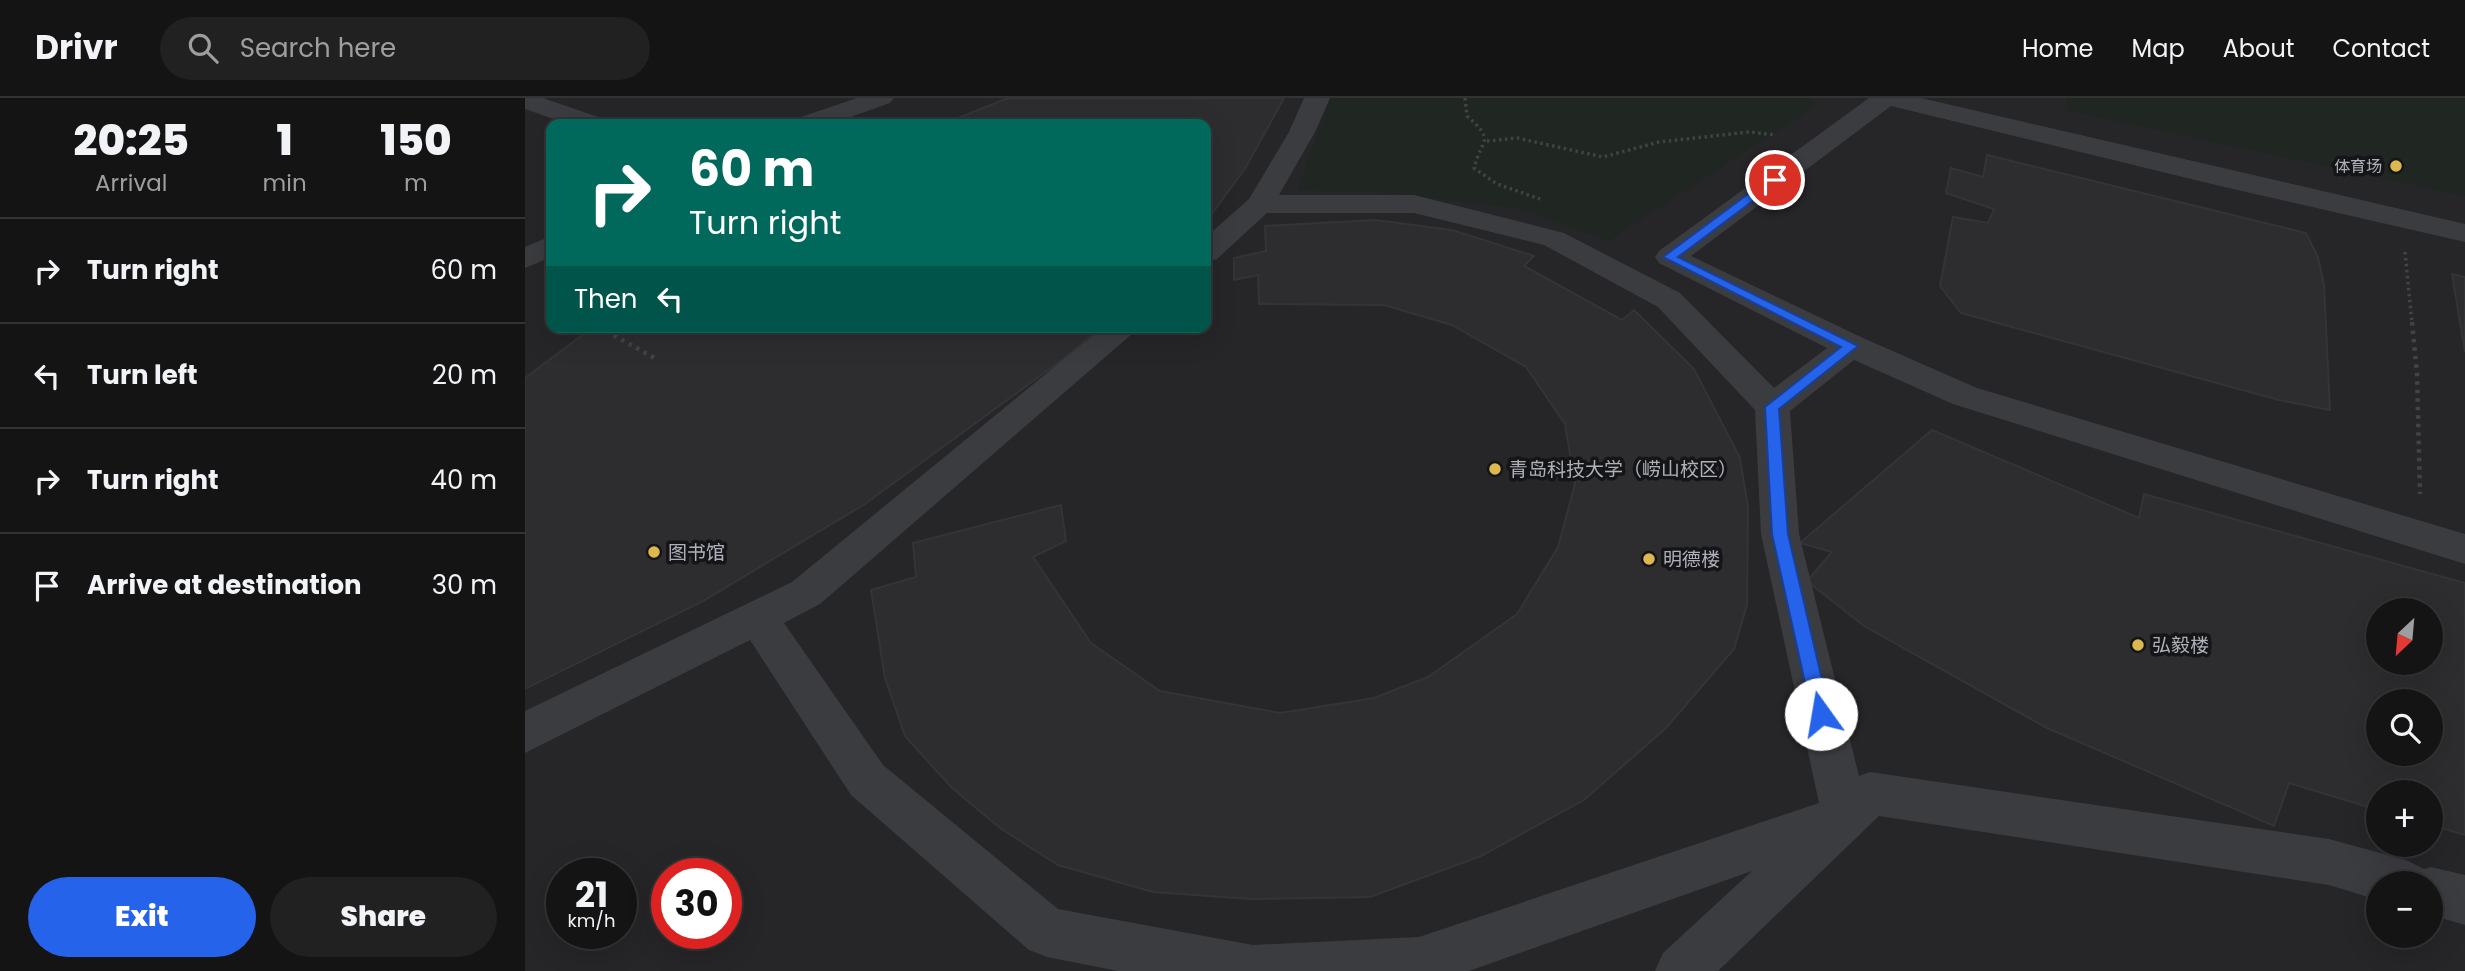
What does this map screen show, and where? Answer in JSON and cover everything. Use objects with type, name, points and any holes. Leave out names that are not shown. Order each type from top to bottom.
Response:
[{"type":"street","points":[[821,119],[881,98]]},
{"type":"street","points":[[1211,248],[1260,204],[1302,132],[1317,98]]},
{"type":"street","points":[[2465,233],[1888,98],[1670,257],[1851,346],[1965,396],[2465,549]]},
{"type":"street","points":[[525,100],[578,119]]},
{"type":"street","points":[[1260,204],[1413,204],[1554,239],[1669,300],[1772,407],[1780,534],[1845,816]]},
{"type":"street","points":[[525,259],[546,248]]},
{"type":"street","points":[[525,733],[759,619],[806,593],[1117,333]]},
{"type":"street","points":[[1772,407],[1851,346]]},
{"type":"street","points":[[759,619],[867,780],[1047,932],[1253,971],[1419,963],[1845,816]]},
{"type":"street","points":[[1681,971],[1870,793],[2329,862],[2366,873]]},
{"type":"street","points":[[2443,894],[2465,900]]},
{"type":"path","points":[[1465,98],[1467,116],[1485,132],[1487,141]]},
{"type":"path","points":[[1579,253],[1579,241],[1558,223],[1548,204],[1532,194],[1497,184],[1474,168],[1487,141],[1500,137],[1531,139],[1603,157],[1618,155],[1642,145],[1749,130],[1817,148]]},
{"type":"path","points":[[2405,220],[2404,261],[2417,373],[2421,537]]},
{"type":"path","points":[[610,333],[658,360]]},
{"type":"shaded area","name":"青岛科技大学（崂山校区）","points":[[525,98],[2465,98],[2465,971],[525,971]]},
{"type":"shaded area","points":[[1331,98],[1807,98],[1817,105],[1608,241],[1518,208],[1377,192],[1297,190]]},
{"type":"shaded area","name":"体育场","points":[[2067,98],[2465,98],[2465,196],[2065,110]]},
{"type":"building","points":[[1008,98],[1284,98],[1246,167],[1211,215],[1211,119],[956,119]]},
{"type":"building","points":[[1987,155],[2306,233],[2318,257],[2324,285],[2330,410],[2279,400],[1961,313],[1940,286],[1953,217],[1988,223],[1994,209],[1946,193],[1951,168],[1983,177]]},
{"type":"building","name":"明德楼","points":[[1375,220],[1452,230],[1534,256],[1524,266],[1622,320],[1634,310],[1694,369],[1740,458],[1748,507],[1747,605],[1734,649],[1666,728],[1584,800],[1481,856],[1370,897],[1250,899],[1153,892],[1058,865],[1000,828],[951,787],[905,736],[885,678],[871,590],[916,577],[913,543],[1061,505],[1066,541],[1033,557],[1091,643],[1160,691],[1280,713],[1374,698],[1428,677],[1517,614],[1558,547],[1575,484],[1565,424],[1526,367],[1452,325],[1384,305],[1259,304],[1258,275],[1234,280],[1234,258],[1266,251],[1265,226]]},
{"type":"building","points":[[2452,274],[2465,277],[2465,352]]},
{"type":"building","name":"图书馆","points":[[585,333],[1093,333],[1066,357],[865,504],[703,601],[525,689],[525,378]]},
{"type":"building","name":"弘毅楼","points":[[1932,430],[2139,518],[2144,494],[2465,583],[2465,835],[2443,829],[2443,780],[2366,780],[2366,806],[2289,783],[2274,826],[2047,728],[1864,626],[1807,581],[1832,552],[1800,543]]},
{"type":"place","name":"体育场","points":[[2396,166]]},
{"type":"place","name":"青岛科技大学（崂山校区）","points":[[1495,469]]},
{"type":"place","name":"图书馆","points":[[654,552]]},
{"type":"place","name":"明德楼","points":[[1649,559]]},
{"type":"place","name":"弘毅楼","points":[[2138,645]]},
{"type":"route","points":[[1775,180],[1670,257],[1851,346],[1772,407],[1780,534],[1821,714]]}]
